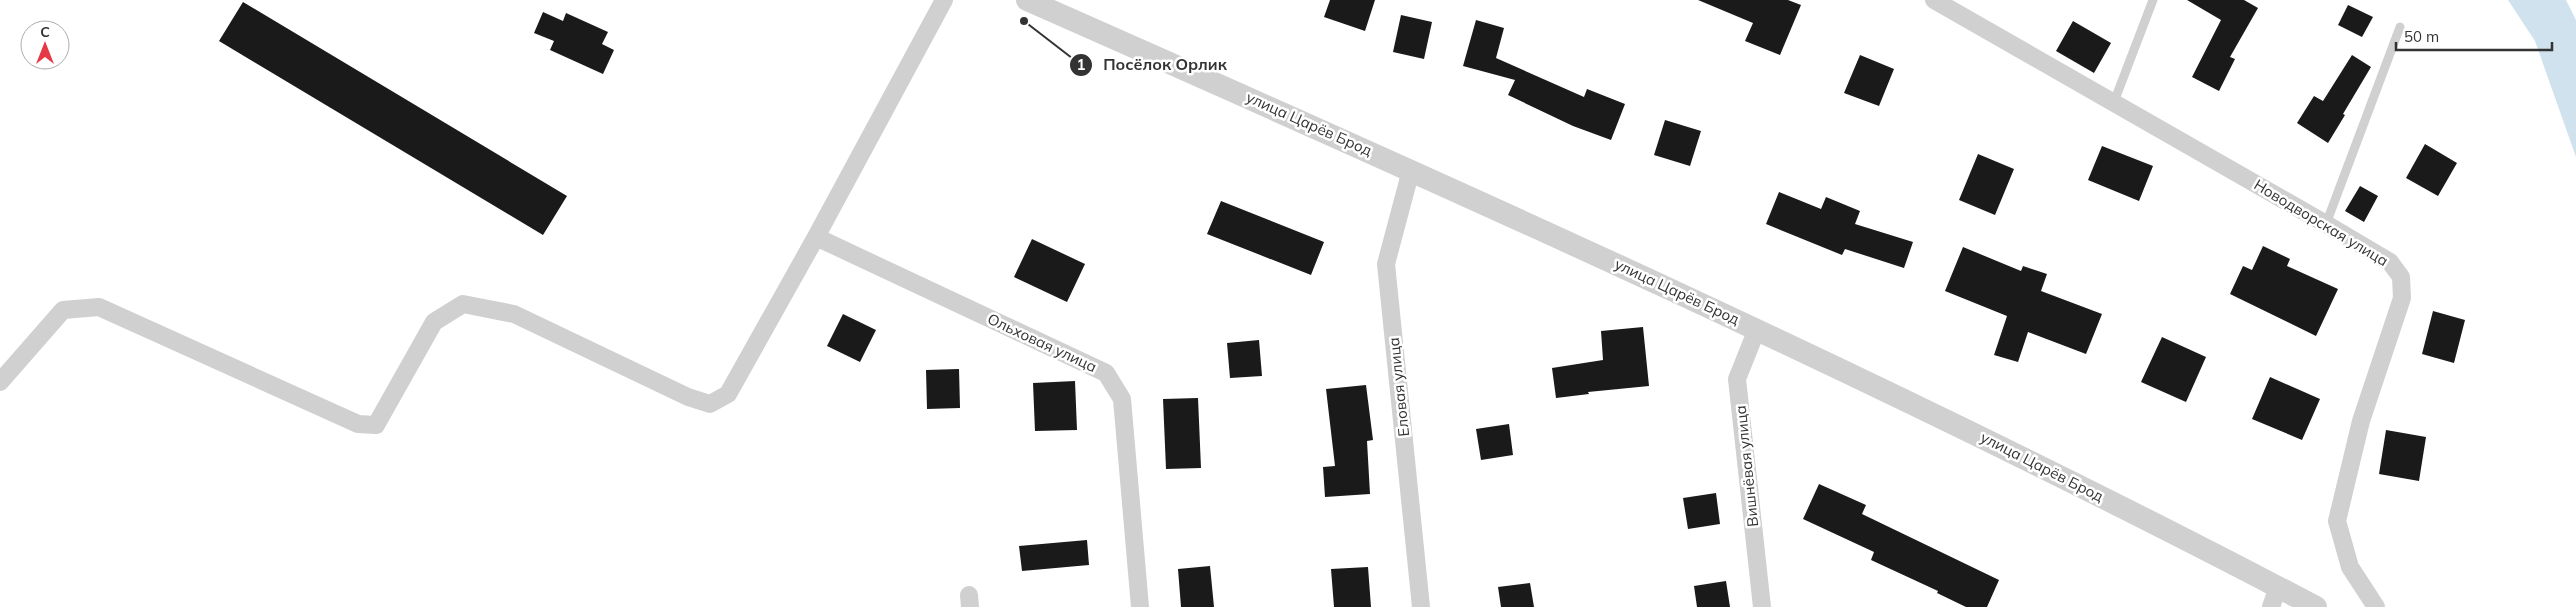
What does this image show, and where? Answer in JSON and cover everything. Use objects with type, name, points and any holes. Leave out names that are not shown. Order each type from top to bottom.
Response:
[{"type":"street","points":[[0,382],[63,310],[99,307],[358,424],[376,425],[434,322],[463,304],[514,314],[688,397],[710,404],[728,394],[816,237],[944,0]]},
{"type":"street","name":"улица Царёв Брод","points":[[1027,0],[1411,170],[1757,329],[2020,455],[2274,597],[2316,607]]},
{"type":"street","name":"Новодворская улица","points":[[1934,0],[2326,224],[2390,262],[2401,277],[2402,298],[2361,421],[2337,521],[2350,567],[2376,607]]},
{"type":"street","name":"Еловая улица","points":[[1411,170],[1386,264],[1421,607]]},
{"type":"street","name":"Ольховая улица","points":[[816,237],[1106,373],[1122,399],[1140,607]]},
{"type":"street","name":"Вишнёвая улица","points":[[1757,329],[1737,379],[1762,607]]},
{"type":"lane","points":[[2114,102],[2153,0]]},
{"type":"lane","points":[[2326,224],[2400,27]]},
{"type":"water","points":[[2508,0],[2566,0],[2576,20],[2576,157],[2535,41]]},
{"type":"building","points":[[1330,0],[1375,0],[1365,31],[1324,17]]},
{"type":"building","points":[[1698,0],[1788,0],[1801,5],[1780,55],[1745,41],[1753,23]]},
{"type":"building","points":[[2187,0],[2244,0],[2258,8],[2230,57],[2235,59],[2219,91],[2192,77],[2221,20]]},
{"type":"building","points":[[243,2],[567,196],[543,235],[219,41]]},
{"type":"building","points":[[2348,5],[2373,17],[2362,37],[2338,25]]},
{"type":"building","points":[[543,12],[563,21],[566,13],[608,32],[602,44],[614,50],[603,74],[550,50],[554,41],[534,33]]},
{"type":"building","points":[[1401,15],[1432,22],[1424,59],[1393,52]]},
{"type":"building","points":[[1476,20],[1504,28],[1496,58],[1584,97],[1587,89],[1625,104],[1611,140],[1573,126],[1508,95],[1515,80],[1463,66]]},
{"type":"building","points":[[2073,21],[2111,43],[2094,73],[2056,51]]},
{"type":"building","points":[[1860,55],[1894,69],[1879,106],[1844,93]]},
{"type":"building","points":[[2352,55],[2371,67],[2328,143],[2297,123],[2314,96],[2323,101]]},
{"type":"building","points":[[1665,120],[1701,131],[1690,166],[1654,155]]},
{"type":"building","points":[[2425,144],[2457,163],[2438,196],[2406,178]]},
{"type":"building","points":[[2102,146],[2153,166],[2139,201],[2088,180]]},
{"type":"building","points":[[1978,154],[2014,169],[1995,215],[1959,200]]},
{"type":"building","points":[[2360,186],[2378,196],[2364,222],[2345,211]]},
{"type":"building","points":[[1779,192],[1821,209],[1826,197],[1860,211],[1855,224],[1913,242],[1904,268],[1845,249],[1842,255],[1766,224]]},
{"type":"building","points":[[1221,201],[1324,242],[1311,275],[1207,234]]},
{"type":"building","points":[[1032,239],[1085,264],[1067,302],[1014,277]]},
{"type":"building","points":[[2263,246],[2290,259],[2287,266],[2338,289],[2316,336],[2230,294],[2243,266],[2252,270]]},
{"type":"building","points":[[1963,247],[2021,271],[2023,266],[2047,274],[2041,291],[2102,314],[2086,354],[2028,332],[2018,362],[1994,355],[2007,316],[1945,291]]},
{"type":"building","points":[[2433,311],[2465,320],[2454,363],[2422,354]]},
{"type":"building","points":[[843,314],[876,330],[860,362],[827,346]]},
{"type":"building","points":[[1643,327],[1649,386],[1588,392],[1589,394],[1556,398],[1552,368],[1603,360],[1601,331]]},
{"type":"building","points":[[2162,337],[2206,357],[2186,402],[2141,382]]},
{"type":"building","points":[[1259,340],[1262,376],[1230,378],[1227,343]]},
{"type":"building","points":[[959,369],[960,408],[927,409],[926,370]]},
{"type":"building","points":[[2270,377],[2320,399],[2302,440],[2252,419]]},
{"type":"building","points":[[1075,381],[1077,430],[1035,431],[1033,383]]},
{"type":"building","points":[[1366,385],[1373,440],[1367,441],[1370,494],[1325,497],[1323,467],[1335,466],[1326,389]]},
{"type":"building","points":[[1198,398],[1201,468],[1166,469],[1163,399]]},
{"type":"building","points":[[1509,424],[1513,455],[1481,460],[1476,429]]},
{"type":"building","points":[[2386,430],[2426,437],[2419,481],[2379,474]]},
{"type":"building","points":[[1819,484],[1866,505],[1862,514],[1999,580],[1987,607],[1966,607],[1937,593],[1938,591],[1871,560],[1874,552],[1803,519]]},
{"type":"building","points":[[1716,493],[1720,524],[1688,529],[1683,498]]},
{"type":"building","points":[[1087,540],[1089,565],[1022,571],[1019,546]]},
{"type":"building","points":[[1210,566],[1214,607],[1181,607],[1178,569]]},
{"type":"building","points":[[1368,567],[1371,607],[1334,607],[1331,569]]},
{"type":"building","points":[[1726,581],[1730,607],[1697,607],[1694,586]]},
{"type":"building","points":[[1530,583],[1534,607],[1501,607],[1498,587]]},
{"type":"place","name":"Посёлок Орлик","points":[[1024,21]]}]
